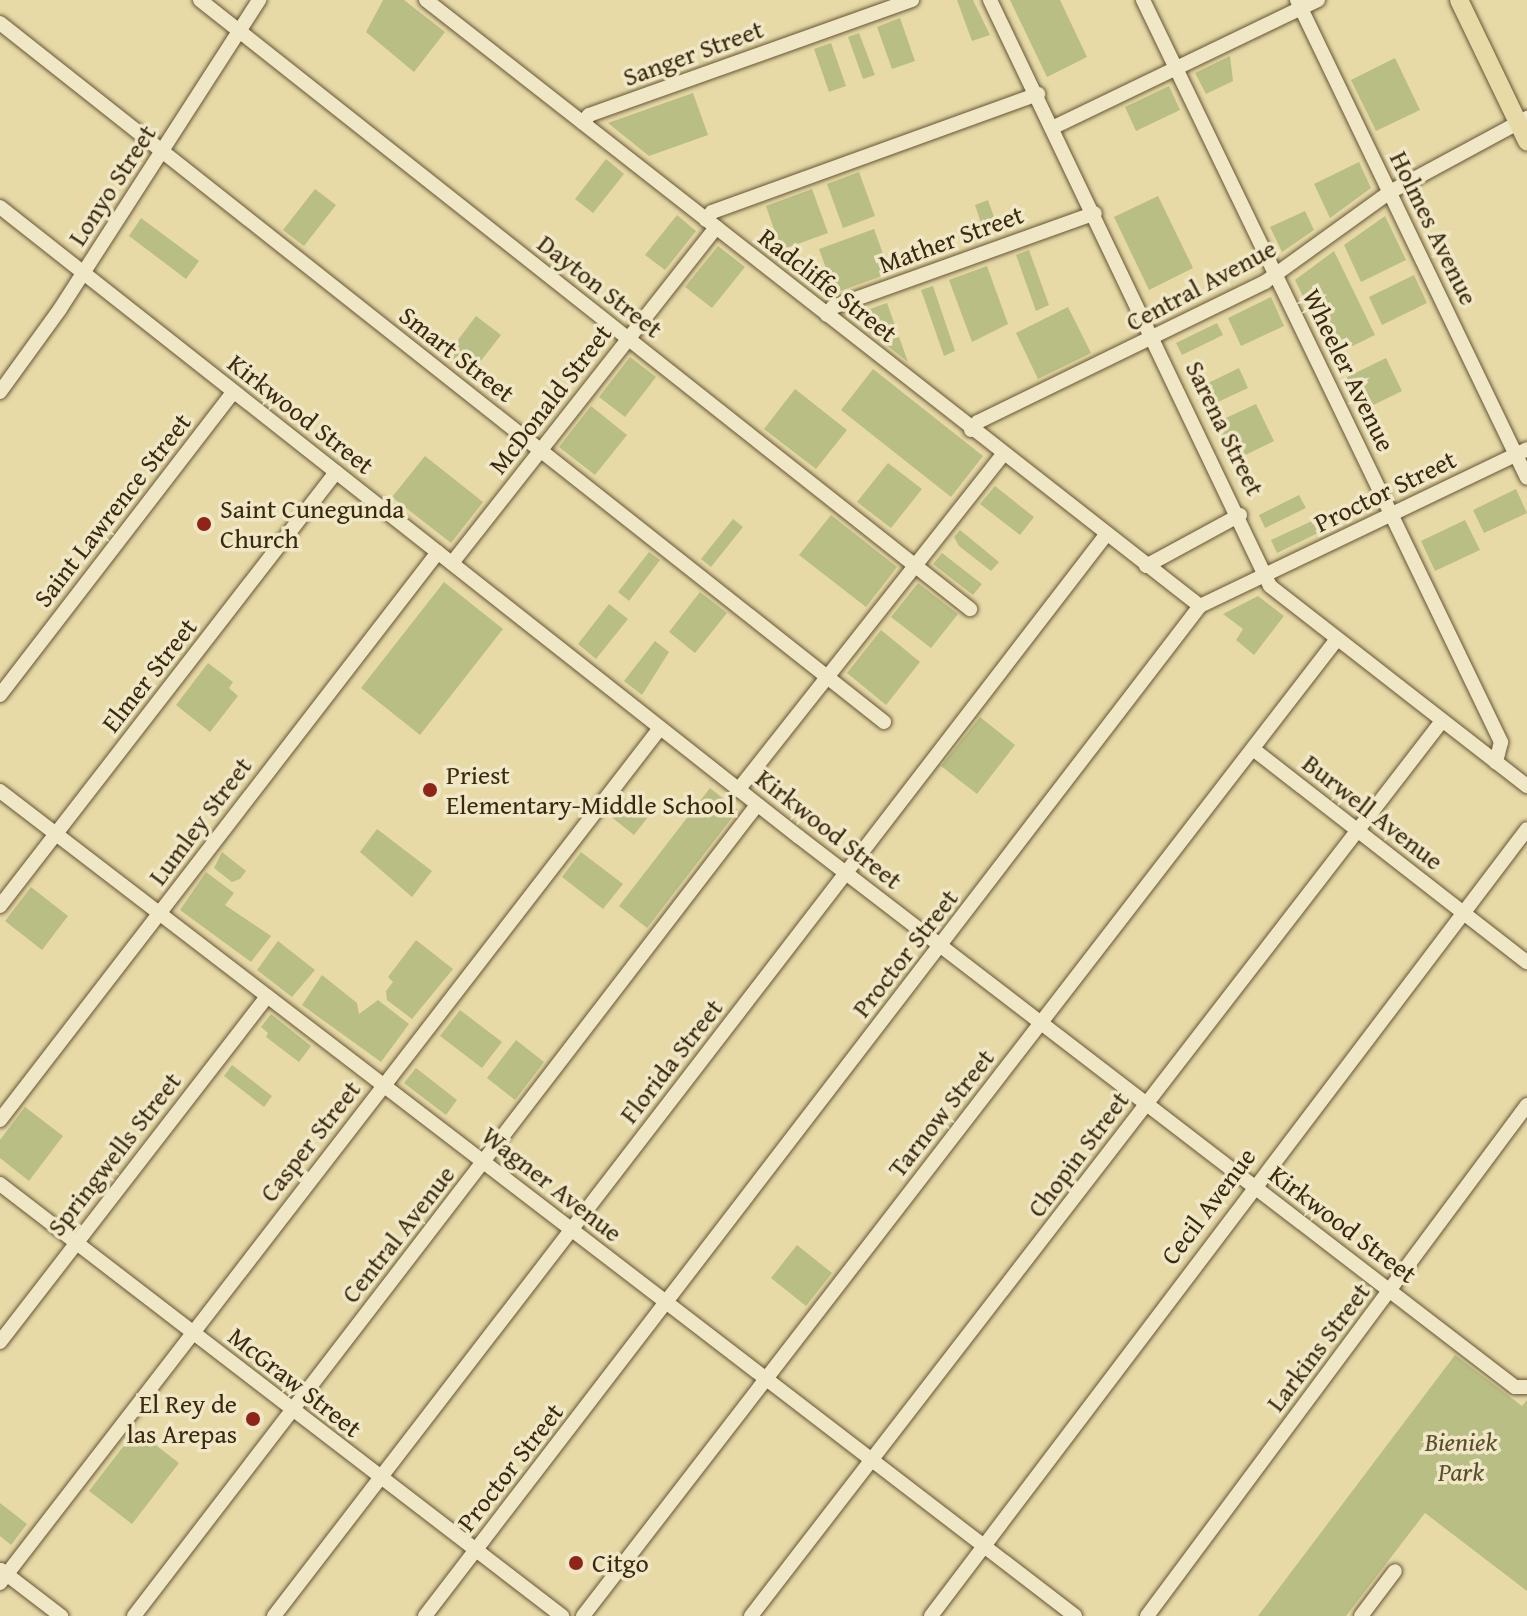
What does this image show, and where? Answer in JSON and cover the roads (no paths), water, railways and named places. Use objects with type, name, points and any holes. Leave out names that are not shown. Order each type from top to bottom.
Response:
[{"type":"main road","points":[[1460,0],[1523,121],[1527,141]]},
{"type":"street","name":"Dayton Street","points":[[200,0],[970,609]]},
{"type":"street","name":"Lonyo Street","points":[[0,392],[84,273],[259,0]]},
{"type":"street","name":"Radcliffe Street","points":[[426,0],[971,430],[1200,606]]},
{"type":"street","name":"Sanger Street","points":[[583,123],[589,115],[912,0]]},
{"type":"street","name":"Sarena Street","points":[[990,0],[1155,337],[1240,515],[1270,586],[1527,786]]},
{"type":"street","name":"Wheeler Avenue","points":[[1143,0],[1501,742],[1496,762]]},
{"type":"street","points":[[1054,127],[1177,68],[1299,4],[1318,0]]},
{"type":"street","name":"Holmes Avenue","points":[[1299,4],[1522,452],[1527,478]]},
{"type":"street","name":"Smart Street","points":[[0,23],[884,722]]},
{"type":"street","name":"McDonald Street","points":[[452,563],[628,338],[711,224],[712,212],[1038,94]]},
{"type":"street","name":"Central Avenue","points":[[971,430],[978,422],[1276,275],[1390,192],[1523,121]]},
{"type":"street","name":"Kirkwood Street","points":[[0,207],[757,805],[1515,1387],[1526,1388]]},
{"type":"street","name":"Mather Street","points":[[827,315],[833,307],[1095,213]]},
{"type":"street","name":"Saint Lawrence Street","points":[[0,695],[233,392]]},
{"type":"street","name":"Proctor Street","points":[[425,1616],[1200,606],[1522,452]]},
{"type":"street","points":[[738,790],[1003,455]]},
{"type":"street","name":"Elmer Street","points":[[0,906],[336,472]]},
{"type":"street","points":[[1146,566],[1240,515]]},
{"type":"street","name":"Florida Street","points":[[274,1616],[1106,535]]},
{"type":"street","name":"Lumley Street","points":[[0,1120],[438,552]]},
{"type":"street","name":"Tarnow Street","points":[[583,1616],[1337,639]]},
{"type":"street","name":"Chopin Street","points":[[751,1616],[1442,721]]},
{"type":"street","name":"Casper Street","points":[[2,1576],[660,728]]},
{"type":"street","name":"Burwell Avenue","points":[[1253,749],[1527,962]]},
{"type":"street","name":"Wagner Avenue","points":[[0,791],[1075,1616]]},
{"type":"street","name":"Central Avenue","points":[[134,1616],[757,805]]},
{"type":"street","name":"Cecil Avenue","points":[[931,1616],[1253,1186],[1527,829]]},
{"type":"street","name":"Springwells Street","points":[[0,1342],[267,996]]},
{"type":"street","name":"Larkins Street","points":[[1147,1616],[1527,1105]]},
{"type":"street","name":"McGraw Street","points":[[0,1184],[562,1616]]},
{"type":"street","points":[[1361,1616],[1395,1571]]},
{"type":"street","points":[[2,1576],[61,1616]]},
{"type":"place","name":"Saint Cunegunda Church","points":[[204,524]]},
{"type":"place","name":"Priest Elementary‑Middle School","points":[[430,790]]},
{"type":"place","name":"El Rey de las Arepas","points":[[253,1419]]},
{"type":"place","name":"Citgo","points":[[576,1563]]},
{"type":"park label","name":"Bieniek Park","points":[[1461,1457]]}]
